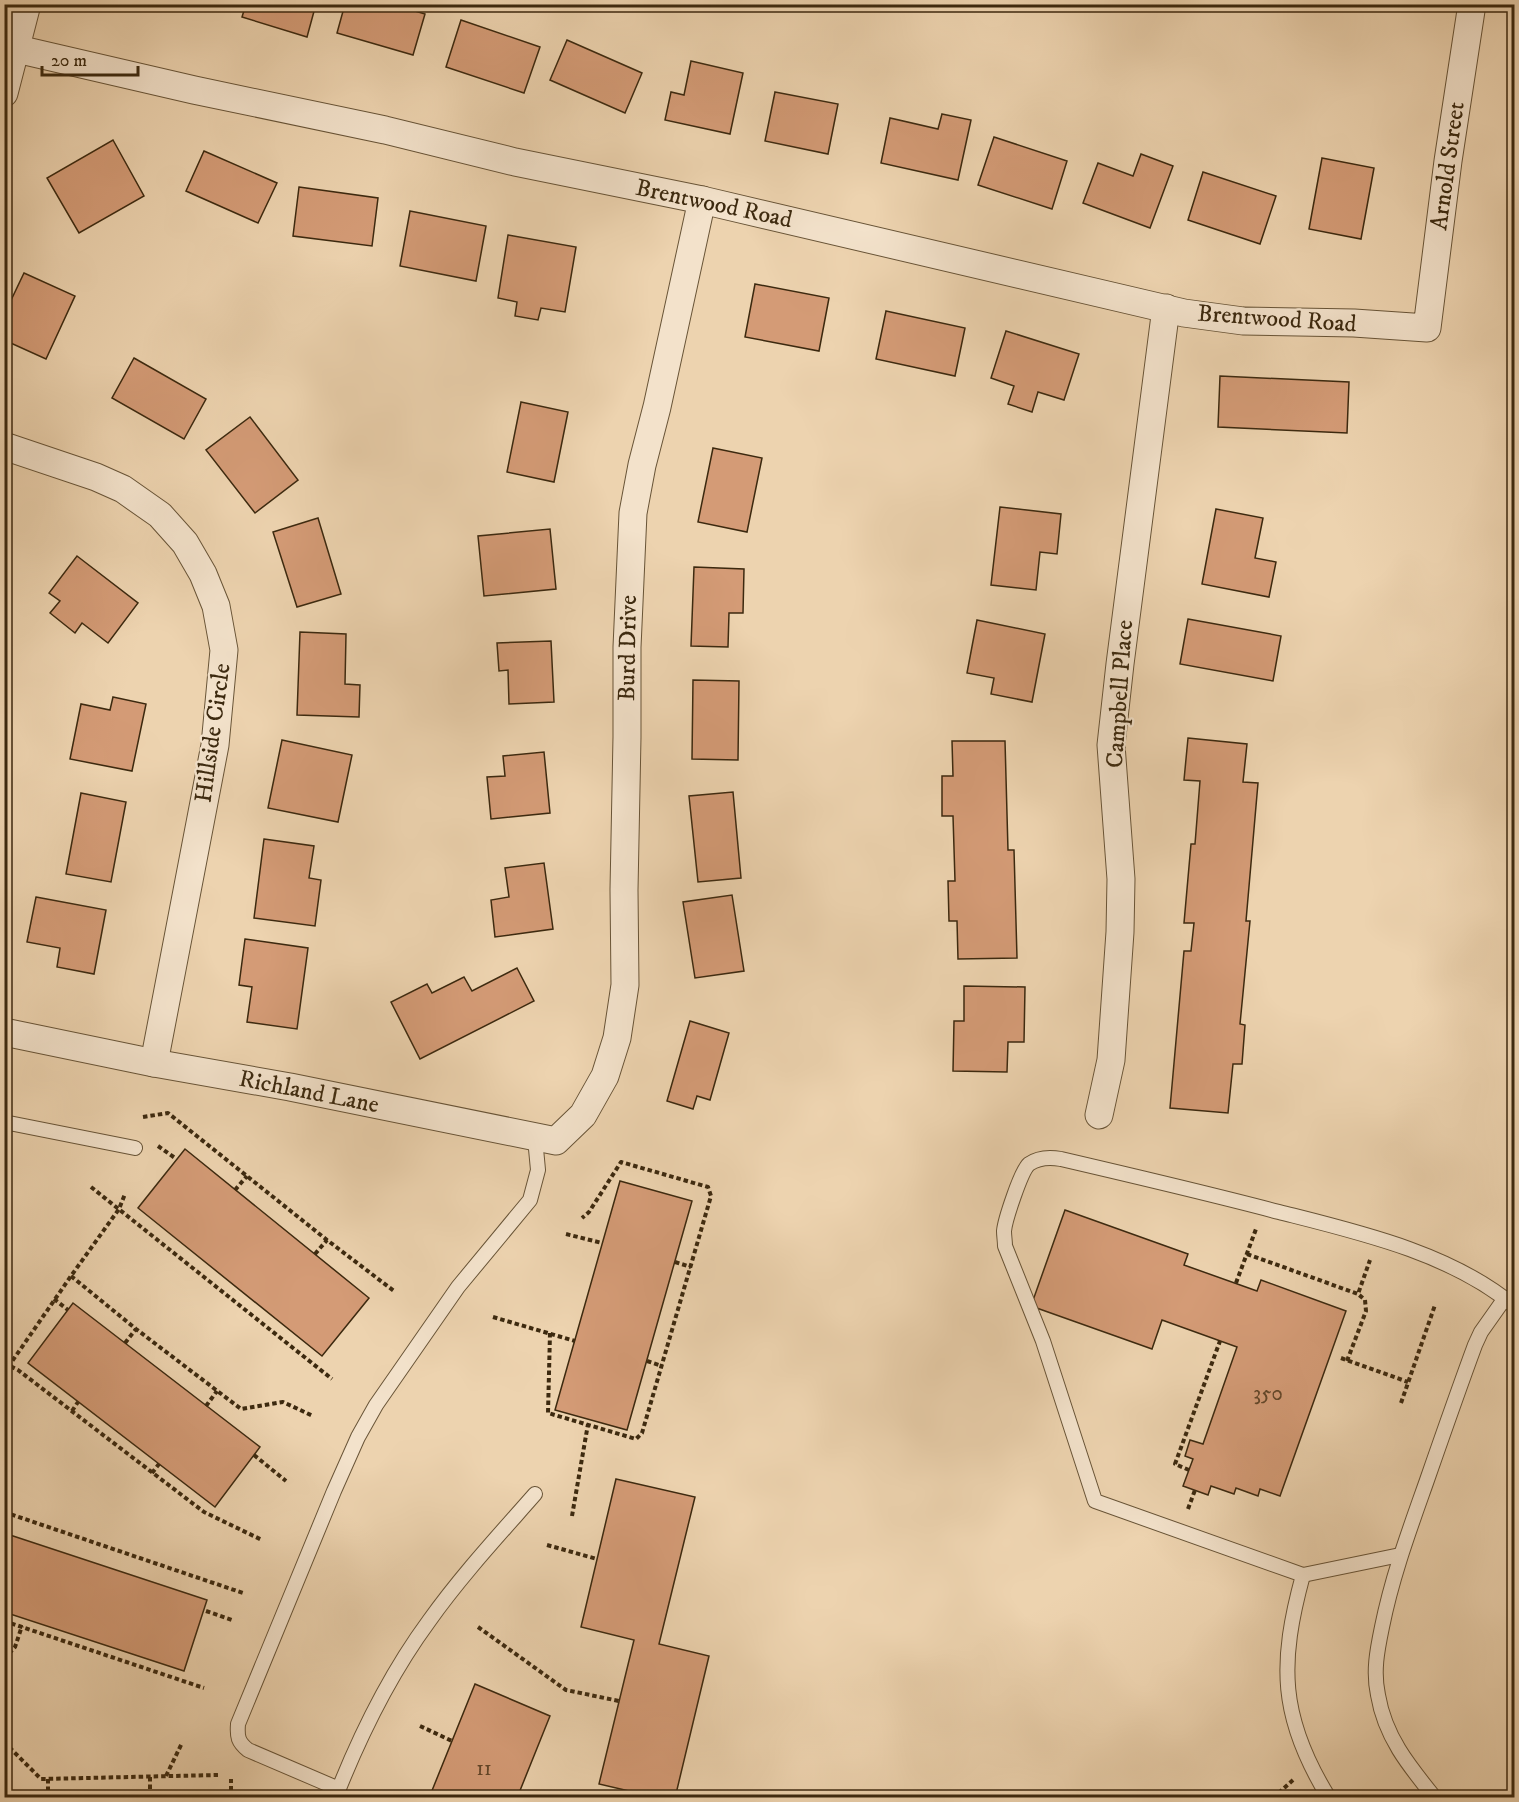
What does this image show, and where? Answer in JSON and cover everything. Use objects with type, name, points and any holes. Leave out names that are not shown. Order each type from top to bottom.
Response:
[{"type":"street","points":[[4,93],[11,48],[27,4]]},
{"type":"street","name":"Arnold Street","points":[[1427,328],[1448,161],[1472,4]]},
{"type":"street","name":"Brentwood Road","points":[[11,48],[194,90],[386,130],[515,162],[702,200],[1166,308],[1243,321],[1354,323],[1427,328]]},
{"type":"street","name":"Burd Drive","points":[[593,1097],[605,1076],[617,1038],[625,985],[627,647],[633,513],[702,200]]},
{"type":"street","name":"Campbell Place","points":[[1099,1115],[1111,1060],[1120,932],[1121,879],[1112,745],[1120,664],[1166,308]]},
{"type":"street","name":"Hillside Circle","points":[[4,446],[63,468],[96,477],[123,489],[160,515],[185,543],[203,574],[216,606],[224,650],[215,745],[154,1063]]},
{"type":"street","name":"Richland Lane","points":[[4,1032],[556,1141],[583,1115],[593,1097]]},
{"type":"lane","points":[[4,1122],[135,1148]]},
{"type":"lane","points":[[535,1138],[538,1170],[530,1200],[458,1287],[376,1405],[358,1437],[238,1724],[239,1743],[248,1750],[337,1793],[378,1701],[428,1621],[465,1574],[535,1494]]},
{"type":"lane","points":[[1400,1555],[1303,1575],[1095,1501],[1043,1341],[1005,1246],[1004,1230],[1024,1170],[1039,1159],[1049,1157],[1061,1159],[1368,1235],[1464,1272],[1510,1302],[1481,1332],[1475,1345],[1400,1555],[1387,1600],[1377,1651],[1375,1672],[1385,1723],[1415,1776],[1435,1797]]},
{"type":"lane","points":[[1303,1575],[1292,1615],[1288,1642],[1286,1668],[1288,1693],[1301,1746],[1329,1797]]},
{"type":"path","points":[[143,1117],[168,1113],[394,1291]]},
{"type":"path","points":[[550,1333],[548,1413],[636,1438],[642,1433],[711,1196],[708,1187],[621,1162],[589,1212],[582,1218]]},
{"type":"path","points":[[235,1190],[247,1176]]},
{"type":"path","points":[[91,1187],[332,1379]]},
{"type":"path","points":[[4,1373],[7,1364],[119,1209],[125,1194]]},
{"type":"path","points":[[1236,1283],[1258,1223]]},
{"type":"path","points":[[566,1234],[602,1243]]},
{"type":"path","points":[[315,1254],[327,1240]]},
{"type":"path","points":[[1246,1254],[1358,1294],[1365,1300],[1366,1311],[1347,1361]]},
{"type":"path","points":[[1358,1294],[1370,1260]]},
{"type":"path","points":[[675,1262],[690,1267]]},
{"type":"path","points":[[70,1276],[241,1409],[283,1402],[313,1416]]},
{"type":"path","points":[[54,1299],[68,1310]]},
{"type":"path","points":[[1401,1403],[1435,1305]]},
{"type":"path","points":[[493,1317],[575,1341]]},
{"type":"path","points":[[125,1343],[136,1329]]},
{"type":"path","points":[[1189,1470],[1175,1464],[1220,1341]]},
{"type":"path","points":[[1341,1358],[1408,1382]]},
{"type":"path","points":[[647,1361],[662,1366]]},
{"type":"path","points":[[7,1364],[204,1512],[262,1540]]},
{"type":"path","points":[[206,1406],[217,1391]]},
{"type":"path","points":[[72,1411],[78,1402]]},
{"type":"path","points":[[572,1516],[588,1424]]},
{"type":"path","points":[[254,1455],[286,1481]]},
{"type":"path","points":[[152,1473],[159,1464]]},
{"type":"path","points":[[1185,1517],[1195,1490]]},
{"type":"path","points":[[4,1512],[243,1593]]},
{"type":"path","points":[[547,1545],[597,1559]]},
{"type":"path","points":[[206,1611],[232,1620]]},
{"type":"path","points":[[4,1621],[204,1688]]},
{"type":"path","points":[[4,1661],[11,1653],[22,1626]]},
{"type":"path","points":[[478,1627],[566,1690],[619,1701]]},
{"type":"path","points":[[420,1726],[452,1741]]},
{"type":"path","points":[[4,1742],[41,1779],[218,1775]]},
{"type":"path","points":[[166,1776],[182,1743]]},
{"type":"path","points":[[150,1777],[150,1794]]},
{"type":"path","points":[[1273,1797],[1296,1778]]},
{"type":"path","points":[[48,1779],[48,1795]]},
{"type":"path","points":[[231,1779],[231,1797]]},
{"type":"building","points":[[246,4],[316,4],[307,37],[242,17]]},
{"type":"building","points":[[345,4],[392,4],[425,14],[413,55],[337,33]]},
{"type":"building","points":[[461,20],[540,47],[524,93],[446,67]]},
{"type":"building","points":[[567,40],[642,73],[625,113],[550,80]]},
{"type":"building","points":[[691,61],[743,73],[730,134],[665,120],[671,92],[684,95]]},
{"type":"building","points":[[775,92],[838,104],[828,154],[765,141]]},
{"type":"building","points":[[942,114],[971,120],[958,180],[881,163],[890,118],[938,129]]},
{"type":"building","points":[[994,137],[1067,161],[1052,209],[978,185]]},
{"type":"building","points":[[113,140],[144,196],[79,233],[47,178]]},
{"type":"building","points":[[204,151],[277,183],[258,223],[186,191]]},
{"type":"building","points":[[1141,154],[1173,166],[1150,228],[1083,203],[1098,163],[1133,176]]},
{"type":"building","points":[[1322,158],[1374,168],[1361,239],[1309,229]]},
{"type":"building","points":[[1203,172],[1276,196],[1260,244],[1188,220]]},
{"type":"building","points":[[299,187],[378,198],[372,246],[293,236]]},
{"type":"building","points":[[410,211],[486,226],[476,281],[400,266]]},
{"type":"building","points":[[508,235],[576,247],[565,312],[541,308],[538,320],[515,316],[517,302],[498,298]]},
{"type":"building","points":[[24,273],[75,296],[46,359],[4,340],[4,315]]},
{"type":"building","points":[[755,284],[829,298],[819,351],[745,337]]},
{"type":"building","points":[[886,311],[965,328],[955,376],[876,359]]},
{"type":"building","points":[[1006,331],[1079,354],[1064,400],[1038,392],[1032,412],[1008,404],[1014,386],[991,378]]},
{"type":"building","points":[[134,358],[206,399],[184,439],[112,398]]},
{"type":"building","points":[[1220,376],[1349,382],[1347,433],[1218,427]]},
{"type":"building","points":[[521,402],[568,412],[554,482],[507,472]]},
{"type":"building","points":[[250,417],[298,480],[255,513],[206,450]]},
{"type":"building","points":[[713,448],[762,458],[747,532],[698,522]]},
{"type":"building","points":[[1000,507],[1061,514],[1057,554],[1040,552],[1036,590],[991,585]]},
{"type":"building","points":[[1216,509],[1263,518],[1255,558],[1276,562],[1269,597],[1202,584]]},
{"type":"building","points":[[318,518],[341,594],[297,607],[273,532]]},
{"type":"building","points":[[550,529],[556,589],[484,596],[478,536]]},
{"type":"building","points":[[77,556],[138,603],[108,643],[82,623],[75,633],[50,613],[60,601],[49,593]]},
{"type":"building","points":[[694,567],[744,569],[743,613],[729,613],[728,647],[691,646]]},
{"type":"building","points":[[1188,619],[1281,636],[1273,681],[1180,664]]},
{"type":"building","points":[[977,620],[1045,634],[1032,702],[991,694],[994,678],[967,673]]},
{"type":"building","points":[[300,632],[346,634],[345,684],[360,685],[359,717],[297,715]]},
{"type":"building","points":[[551,641],[554,702],[509,704],[508,670],[499,671],[497,643]]},
{"type":"building","points":[[693,680],[739,681],[738,760],[692,759]]},
{"type":"building","points":[[113,697],[146,704],[132,771],[70,759],[81,704],[110,710]]},
{"type":"building","points":[[1188,738],[1247,744],[1243,782],[1258,783],[1246,921],[1250,921],[1240,1024],[1245,1025],[1242,1064],[1233,1064],[1228,1113],[1170,1108],[1184,951],[1191,951],[1194,923],[1184,923],[1191,844],[1195,844],[1200,781],[1184,780]]},
{"type":"building","points":[[282,740],[352,755],[338,822],[268,808]]},
{"type":"building","points":[[952,741],[1005,741],[1008,850],[1014,850],[1017,958],[958,959],[957,921],[949,921],[948,881],[955,881],[953,816],[942,816],[942,776],[953,776]]},
{"type":"building","points":[[544,752],[550,813],[491,819],[487,777],[505,776],[503,756]]},
{"type":"building","points":[[733,792],[741,878],[698,882],[689,796]]},
{"type":"building","points":[[81,793],[126,802],[111,882],[66,874]]},
{"type":"building","points":[[264,839],[314,846],[309,878],[321,880],[315,926],[254,918]]},
{"type":"building","points":[[544,863],[553,929],[495,937],[491,900],[509,897],[505,868]]},
{"type":"building","points":[[732,895],[744,971],[695,978],[683,902]]},
{"type":"building","points":[[36,897],[106,910],[94,974],[57,967],[60,948],[27,942]]},
{"type":"building","points":[[245,939],[308,948],[297,1029],[247,1022],[252,987],[239,985]]},
{"type":"building","points":[[517,968],[534,1001],[420,1059],[391,1002],[427,984],[432,993],[464,977],[472,991]]},
{"type":"building","points":[[964,986],[1025,987],[1024,1042],[1008,1042],[1007,1072],[953,1071],[954,1021],[964,1021]]},
{"type":"building","points":[[690,1021],[729,1033],[710,1100],[697,1096],[693,1109],[667,1101]]},
{"type":"building","points":[[185,1149],[369,1298],[322,1356],[138,1208]]},
{"type":"building","points":[[620,1181],[692,1201],[627,1430],[555,1410]]},
{"type":"building","points":[[1065,1210],[1188,1254],[1184,1265],[1257,1291],[1261,1280],[1346,1311],[1280,1496],[1260,1489],[1258,1496],[1236,1488],[1234,1494],[1211,1486],[1208,1495],[1183,1486],[1193,1459],[1185,1456],[1190,1440],[1203,1444],[1237,1347],[1162,1320],[1152,1349],[1031,1306]]},
{"type":"building","points":[[73,1303],[260,1447],[215,1507],[28,1363]]},
{"type":"building","points":[[616,1479],[695,1497],[659,1644],[709,1656],[675,1798],[659,1798],[599,1784],[634,1640],[581,1627]]},
{"type":"building","points":[[4,1533],[207,1600],[184,1671],[4,1612]]},
{"type":"building","points":[[475,1684],[550,1716],[517,1798],[429,1798]]},
{"type":"building","points":[[211,1793],[211,1798],[4,1798],[4,1796]]}]
